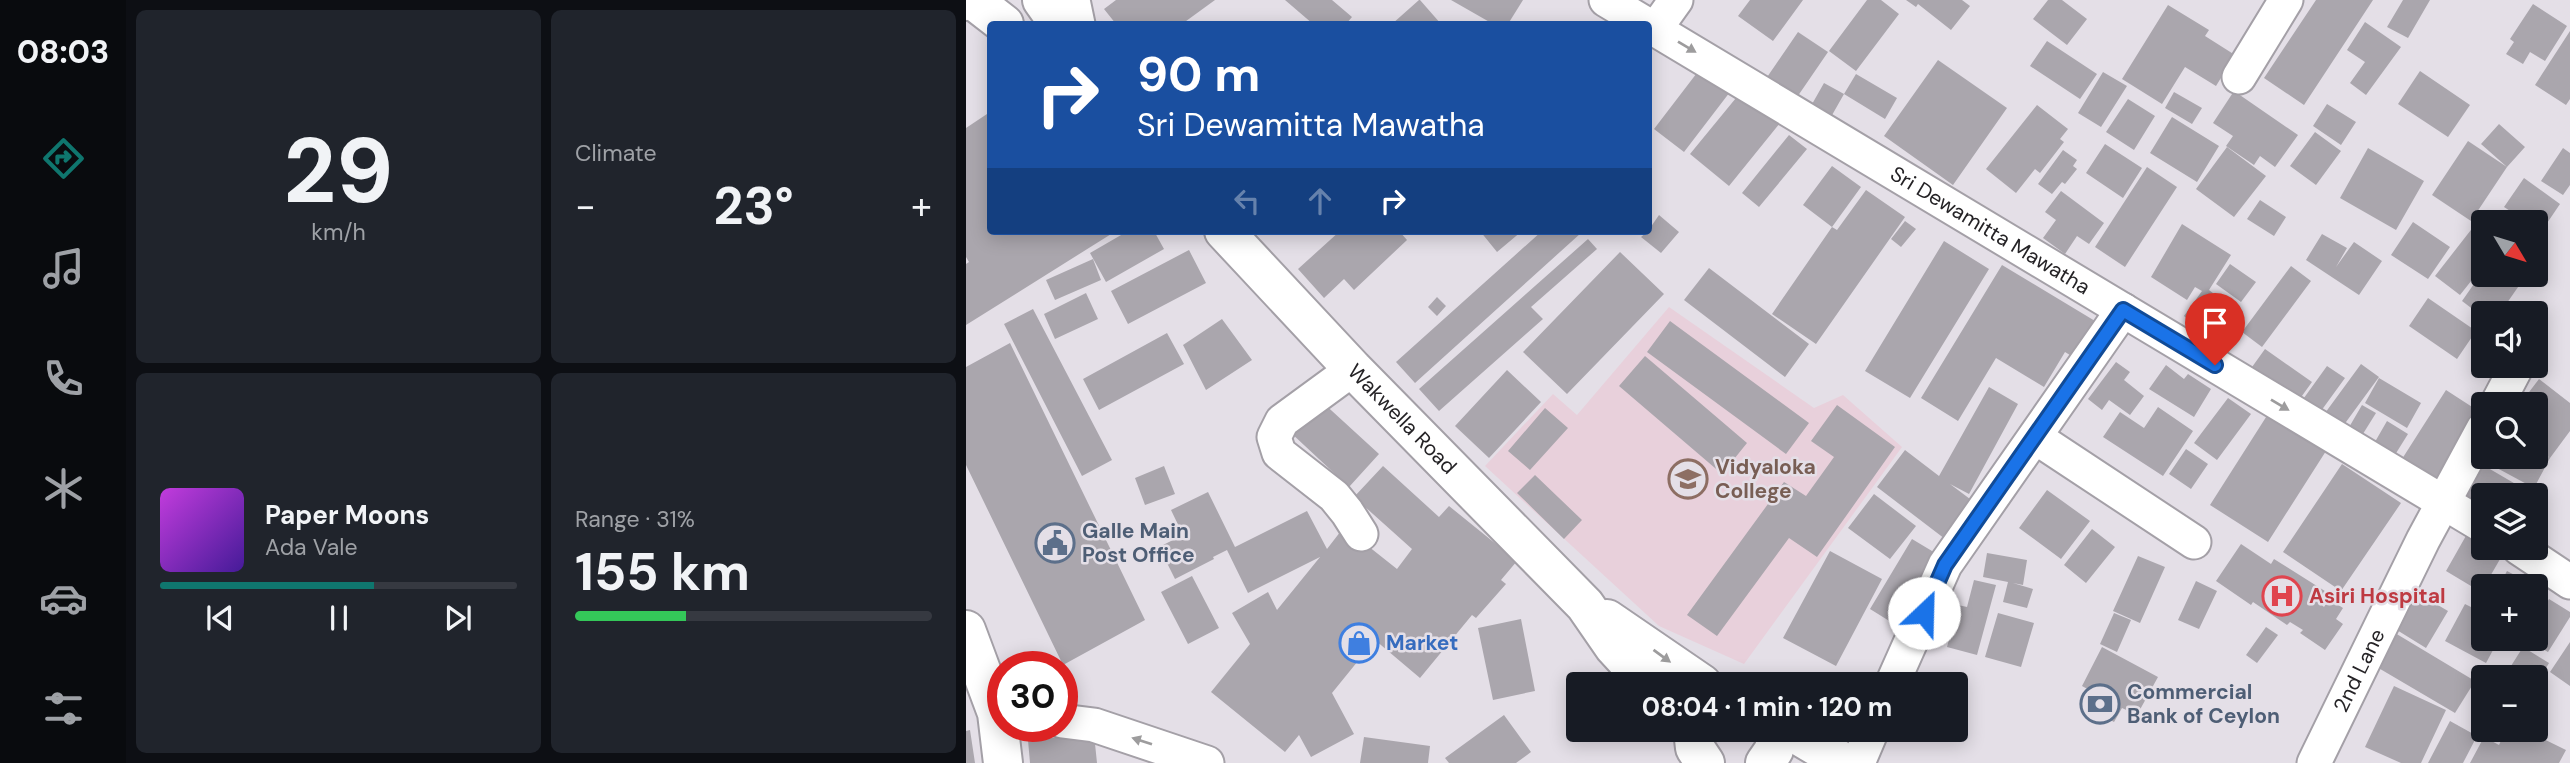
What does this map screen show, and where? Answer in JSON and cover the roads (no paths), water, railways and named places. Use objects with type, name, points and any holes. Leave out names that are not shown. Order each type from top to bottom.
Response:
[{"type":"main road","points":[[966,1],[974,0],[1000,21]]},
{"type":"main road","points":[[1042,0],[1057,21]]},
{"type":"main road","name":"Wakwella Road","points":[[1228,235],[1353,369],[1585,605],[1614,647],[1637,672]]},
{"type":"main road","name":"Wakwella Road","points":[[1585,605],[1684,672]]},
{"type":"main road","points":[[967,635],[987,682]]},
{"type":"main road","points":[[1002,742],[1003,763]]},
{"type":"main road","points":[[1765,763],[1774,750],[1775,742]]},
{"type":"main road","points":[[1810,742],[1846,763]]},
{"type":"street","points":[[1073,0],[1077,21]]},
{"type":"street","name":"Sri Dewamitta Mawatha","points":[[1606,0],[1644,21]]},
{"type":"street","points":[[1656,28],[1676,0]]},
{"type":"street","points":[[2239,77],[2286,0]]},
{"type":"street","name":"Sri Dewamitta Mawatha","points":[[1652,26],[2471,519]]},
{"type":"street","points":[[1897,672],[1945,565],[2123,310]]},
{"type":"street","points":[[1353,369],[1282,422],[1274,437],[1279,453],[1334,496],[1361,534]]},
{"type":"street","points":[[2035,437],[2194,542]]},
{"type":"street","name":"2nd Lane","points":[[2314,763],[2471,452]]},
{"type":"street","points":[[2537,560],[2570,582]]},
{"type":"street","points":[[1078,723],[1094,725],[1207,763]]},
{"type":"street","points":[[1857,763],[1867,742]]},
{"type":"place","name":"Vidyaloka College","points":[[1688,479]]},
{"type":"place","name":"Galle Main Post Office","points":[[1055,543]]},
{"type":"place","name":"Asiri Hospital","points":[[2282,596]]},
{"type":"place","name":"Market","points":[[1359,643]]},
{"type":"place","name":"Commercial Bank of Ceylon","points":[[2100,704]]}]
